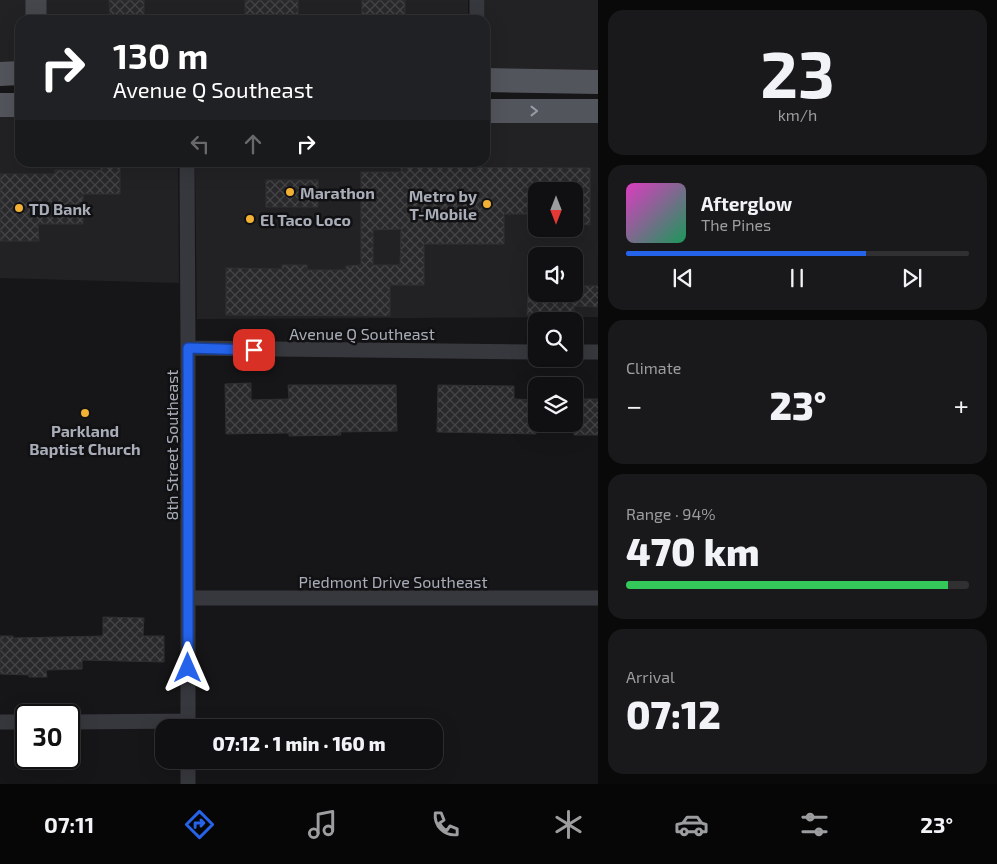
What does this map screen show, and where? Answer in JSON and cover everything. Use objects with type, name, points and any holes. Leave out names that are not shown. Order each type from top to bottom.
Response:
[{"type":"main road","points":[[0,74],[15,73]]},
{"type":"main road","points":[[490,80],[598,82]]},
{"type":"main road","points":[[0,105],[15,105]]},
{"type":"main road","points":[[490,111],[598,111]]},
{"type":"street","points":[[36,0],[36,15]]},
{"type":"street","points":[[477,0],[477,15]]},
{"type":"street","name":"8th Street Southeast","points":[[187,167],[188,719]]},
{"type":"street","name":"Avenue Q Southeast","points":[[188,348],[528,352]]},
{"type":"street","points":[[583,352],[598,352]]},
{"type":"street","name":"Piedmont Drive Southeast","points":[[188,598],[598,598]]},
{"type":"street","points":[[0,722],[15,722]]},
{"type":"street","points":[[80,722],[155,723]]},
{"type":"street","points":[[188,769],[188,784]]},
{"type":"shaded area","points":[[0,0],[28,0],[28,15],[15,15],[15,64],[0,64]]},
{"type":"shaded area","points":[[45,0],[468,0],[468,15],[44,15]]},
{"type":"shaded area","points":[[485,0],[598,0],[598,72],[490,71],[490,15],[485,15]]},
{"type":"shaded area","points":[[0,114],[15,114],[15,167],[178,167],[179,283],[0,278]]},
{"type":"shaded area","points":[[490,120],[598,121],[598,317],[583,317],[583,312],[528,312],[528,317],[197,319],[195,167],[490,167]]},
{"type":"building","points":[[109,0],[144,0],[144,15],[110,15]]},
{"type":"building","points":[[245,0],[298,0],[298,15],[245,15]]},
{"type":"building","points":[[362,0],[405,0],[405,15],[362,15]]},
{"type":"building","points":[[101,167],[120,167],[120,194],[83,194],[83,224],[38,224],[39,241],[0,241],[0,174],[55,174],[55,170],[101,170]]},
{"type":"building","points":[[401,167],[590,168],[590,225],[583,225],[583,182],[528,182],[528,214],[504,214],[504,244],[424,244],[424,285],[390,285],[390,316],[226,315],[226,268],[282,269],[282,265],[307,265],[307,270],[346,270],[346,266],[361,265],[361,172],[401,172]],"holes":[[[401,229],[400,265],[373,265],[373,230]]]},
{"type":"building","points":[[266,180],[318,180],[318,207],[266,207]]},
{"type":"building","points":[[583,286],[598,286],[598,307],[574,306],[574,312],[528,312],[527,315],[528,294],[528,302],[583,302]]},
{"type":"building","points":[[251,383],[251,400],[289,399],[288,385],[396,385],[397,431],[340,432],[341,435],[289,436],[289,433],[226,434],[225,384]]},
{"type":"building","points":[[438,385],[514,386],[514,399],[528,400],[528,432],[536,432],[536,434],[437,432]]},
{"type":"building","points":[[583,399],[598,399],[598,435],[574,435],[574,432],[583,432]]},
{"type":"building","points":[[103,617],[144,618],[143,636],[164,636],[164,662],[82,660],[82,669],[46,670],[47,677],[0,674],[0,636],[13,636],[13,638],[103,636]]},
{"type":"place","name":"Marathon","points":[[290,192]]},
{"type":"place","name":"Metro by T-Mobile","points":[[487,204]]},
{"type":"place","name":"TD Bank","points":[[19,208]]},
{"type":"place","name":"El Taco Loco","points":[[250,219]]},
{"type":"place","name":"Parkland Baptist Church","points":[[85,413]]},
{"type":"route","points":[[188,668],[188,348],[254,350]]}]
